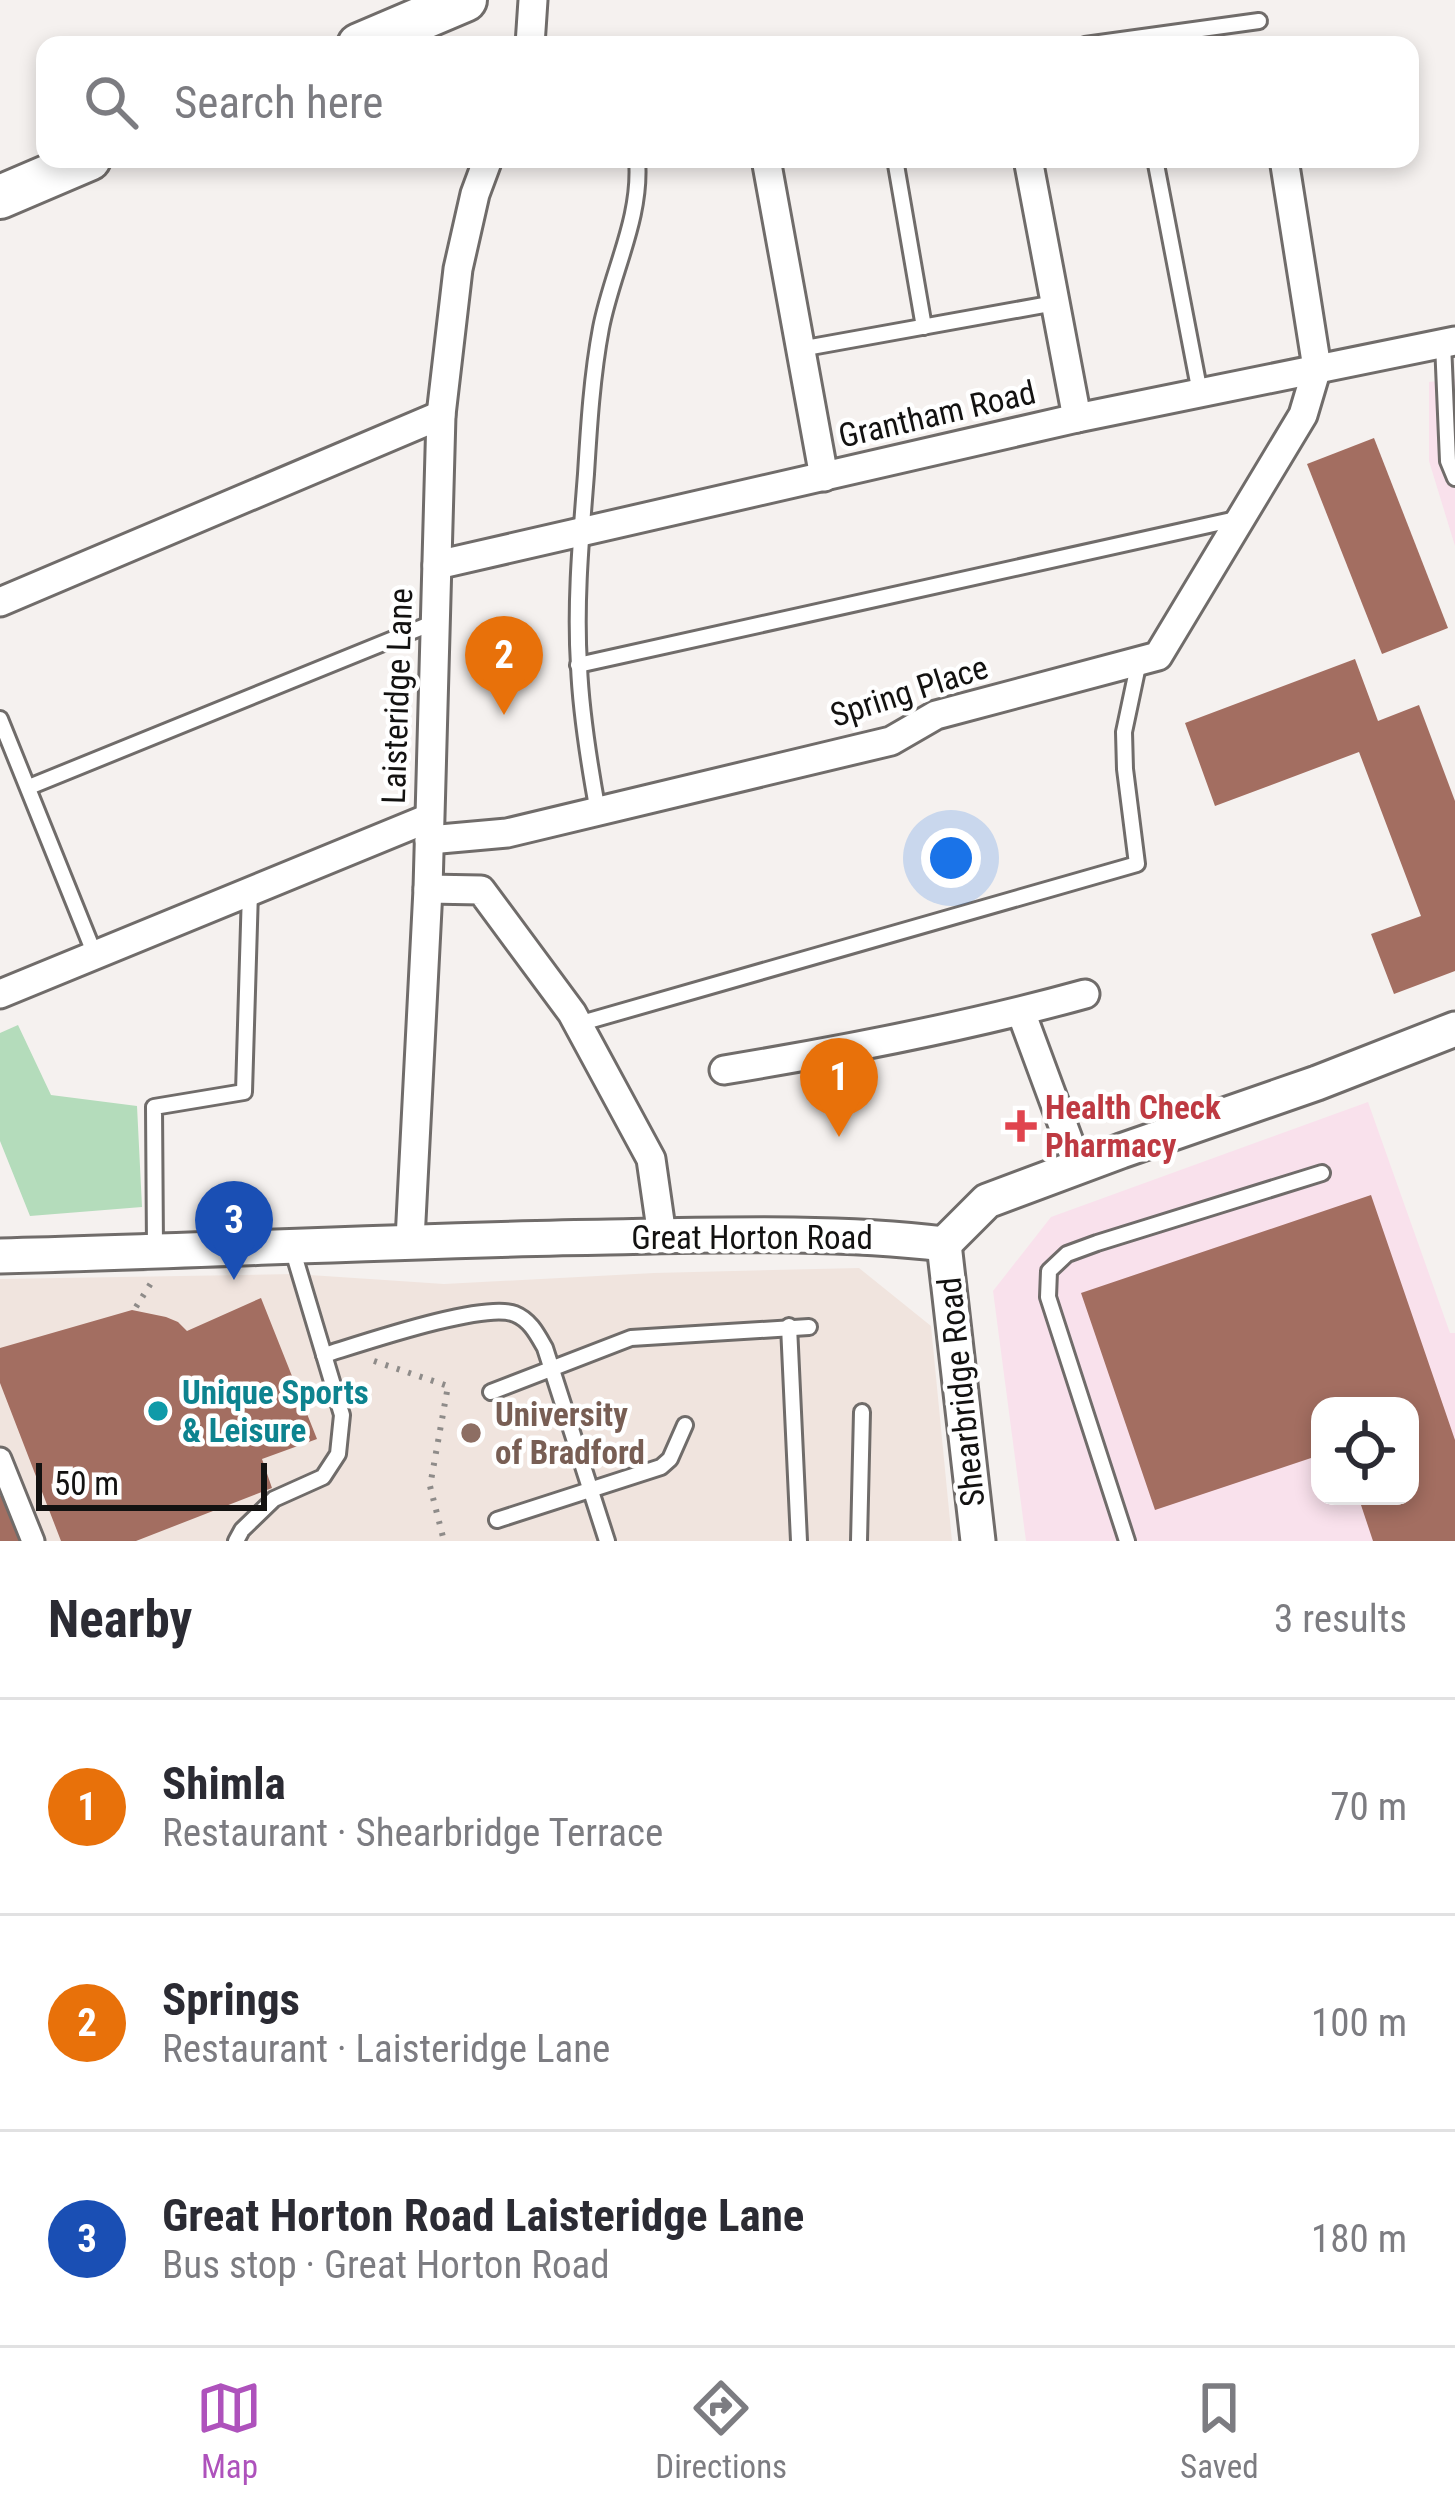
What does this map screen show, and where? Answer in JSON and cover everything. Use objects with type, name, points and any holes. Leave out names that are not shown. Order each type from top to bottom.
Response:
[{"type":"main road","points":[[379,36],[465,0]]},
{"type":"main road","points":[[0,196],[67,168]]},
{"type":"street","points":[[531,36],[533,0]]},
{"type":"street","name":"Laisteridge Lane","points":[[410,1240],[428,889],[441,416],[458,269],[485,168]]},
{"type":"street","points":[[768,168],[824,477]]},
{"type":"street","points":[[1030,168],[1077,418]]},
{"type":"street","points":[[1285,168],[1317,368]]},
{"type":"street","name":"Grantham Road","points":[[436,565],[1077,418],[1449,342]]},
{"type":"street","name":"Spring Place","points":[[0,994],[250,891],[429,829],[506,833],[598,812],[891,741],[936,715],[1158,656],[1303,415],[1317,368]]},
{"type":"street","points":[[0,602],[441,416]]},
{"type":"street","points":[[428,889],[481,890],[578,1024],[651,1160],[662,1236]]},
{"type":"street","points":[[724,1070],[855,1048],[1084,994]]},
{"type":"street","points":[[1022,1012],[1078,1166]]},
{"type":"street","points":[[944,1244],[987,1201],[1455,1029]]},
{"type":"street","name":"Great Horton Road","points":[[0,1256],[410,1240],[662,1236],[873,1236],[944,1244]]},
{"type":"street","name":"Shearbridge Road","points":[[944,1244],[978,1541]]},
{"type":"street","points":[[0,1459],[33,1541]]},
{"type":"lane","points":[[1150,36],[1259,21]]},
{"type":"lane","points":[[598,812],[578,665],[581,533],[601,327],[635,213],[637,168]]},
{"type":"lane","points":[[897,168],[924,327]]},
{"type":"lane","points":[[1157,168],[1200,393]]},
{"type":"lane","points":[[800,350],[1055,303]]},
{"type":"lane","points":[[1449,342],[1448,461],[1455,478]]},
{"type":"lane","points":[[578,665],[1241,518]]},
{"type":"lane","points":[[28,787],[435,622]]},
{"type":"lane","points":[[578,1024],[1137,864],[1124,769],[1124,732],[1139,661]]},
{"type":"lane","points":[[0,719],[95,955]]},
{"type":"lane","points":[[155,1252],[154,1107],[244,1092],[250,891]]},
{"type":"lane","points":[[1127,1541],[1048,1297],[1049,1270],[1067,1254],[1097,1243],[1322,1173]]},
{"type":"lane","points":[[236,1541],[274,1498],[322,1477],[338,1454],[342,1415],[292,1248]]},
{"type":"lane","points":[[324,1354],[449,1320],[498,1310],[515,1313],[530,1324],[545,1348],[607,1541]]},
{"type":"lane","points":[[789,1326],[799,1541]]},
{"type":"lane","points":[[491,1392],[631,1338],[809,1327]]},
{"type":"lane","points":[[859,1541],[862,1412]]},
{"type":"lane","points":[[496,1520],[661,1467],[670,1459],[685,1425]]},
{"type":"path","points":[[370,1359],[448,1385],[430,1486],[444,1541]]},
{"type":"shaded area","points":[[1455,379],[1455,546],[1429,461],[1429,382]]},
{"type":"shaded area","points":[[1368,1102],[1450,1333],[1455,1333],[1455,1541],[1026,1541],[993,1291],[1051,1217]]},
{"type":"shaded area","name":"University of Bradford","points":[[859,1268],[931,1326],[952,1541],[0,1541],[0,1279],[295,1274],[444,1284]]},
{"type":"green space","points":[[18,1025],[51,1095],[137,1106],[142,1207],[30,1216],[0,1141],[0,1033]]},
{"type":"building","points":[[1374,438],[1448,628],[1382,654],[1307,464]]},
{"type":"building","points":[[1355,659],[1378,721],[1419,705],[1455,801],[1455,971],[1394,994],[1371,934],[1421,916],[1359,752],[1215,806],[1185,723]]},
{"type":"building","points":[[1371,1195],[1455,1440],[1455,1541],[1373,1541],[1361,1505],[1419,1505],[1419,1397],[1311,1397],[1311,1458],[1155,1510],[1081,1293]]},
{"type":"building","name":"Unique Sports & Leisure","points":[[261,1298],[317,1439],[262,1459],[272,1488],[136,1541],[61,1541],[0,1383],[0,1348],[132,1310],[166,1317],[187,1331]]},
{"type":"building","points":[[9,1492],[28,1541],[0,1541],[0,1496]]},
{"type":"place","name":"Springs","points":[[504,715]]},
{"type":"place","name":"Health Check Pharmacy","points":[[1021,1126]]},
{"type":"place","name":"Shimla","points":[[839,1137]]},
{"type":"place","name":"Great Horton Road Laisteridge Lane","points":[[234,1280]]},
{"type":"place","name":"Unique Sports & Leisure","points":[[158,1411]]},
{"type":"place","name":"University of Bradford","points":[[471,1433]]}]
